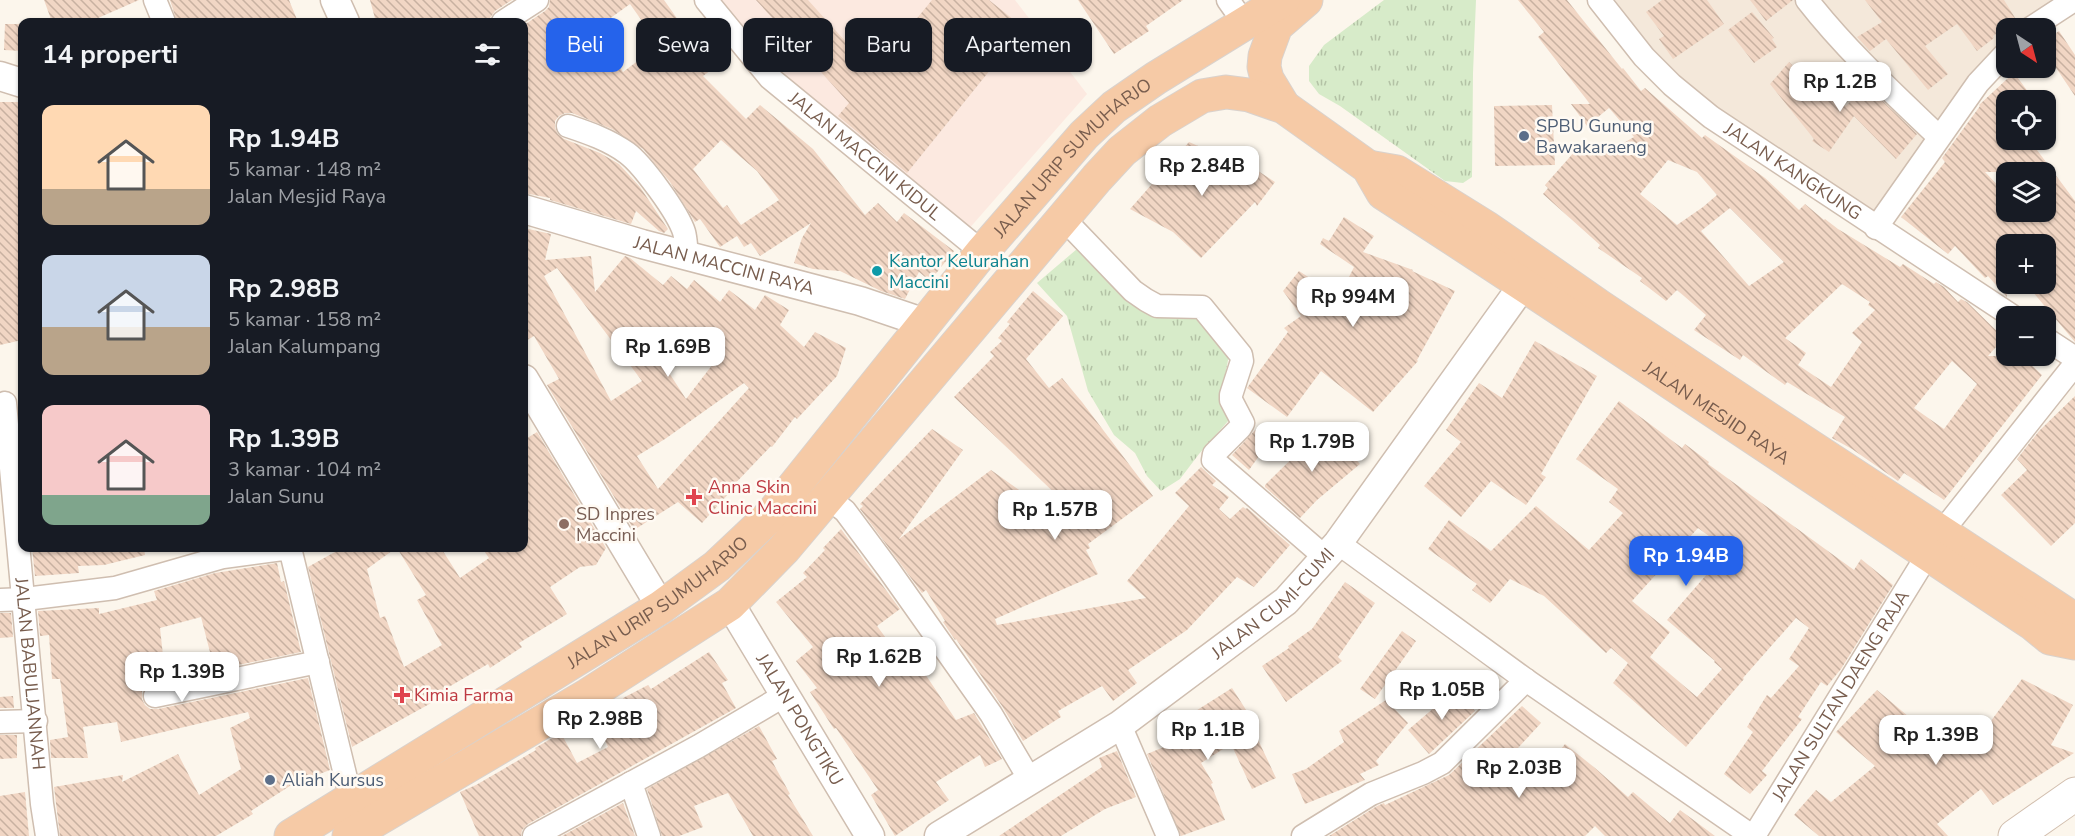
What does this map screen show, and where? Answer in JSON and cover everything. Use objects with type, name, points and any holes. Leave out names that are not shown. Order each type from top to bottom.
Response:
[{"type":"highway","name":"JALAN URIP SUMUHARJO","points":[[291,836],[661,607],[717,567],[771,515],[982,252],[1084,135],[1114,106],[1156,78],[1236,12],[1283,0]]},
{"type":"highway","points":[[1284,107],[1267,79],[1264,67],[1265,56],[1276,26],[1306,0]]},
{"type":"highway","name":"JALAN URIP SUMUHARJO","points":[[349,836],[588,695],[730,604],[784,549],[1122,151],[1160,121],[1202,96],[1226,92],[1249,95],[1284,107]]},
{"type":"highway","name":"JALAN MESJID RAYA","points":[[1284,107],[1368,167],[1383,193],[1523,285],[1593,316]]},
{"type":"highway","name":"JALAN MESJID RAYA","points":[[1368,167],[1397,172],[1487,228],[1593,316],[1934,543],[2068,616],[2075,624]]},
{"type":"highway","name":"JALAN MESJID RAYA","points":[[1934,543],[2050,638],[2075,643]]},
{"type":"main road","points":[[2015,836],[2075,794]]},
{"type":"street","points":[[155,0],[162,18]]},
{"type":"street","points":[[334,0],[343,18]]},
{"type":"street","points":[[509,18],[537,0]]},
{"type":"street","name":"JALAN MACCINI KIDUL","points":[[706,0],[770,78],[982,252]]},
{"type":"street","name":"JALAN KANGKUNG","points":[[1599,0],[1644,57],[1671,85],[1711,117],[1997,306]]},
{"type":"street","points":[[1807,0],[1831,31],[1875,77],[1939,137]]},
{"type":"street","points":[[2046,18],[2074,0]]},
{"type":"street","points":[[1876,228],[1978,83],[1996,64]]},
{"type":"street","points":[[0,76],[18,82]]},
{"type":"street","points":[[568,126],[597,136],[623,150],[635,161],[678,219],[685,233],[687,255]]},
{"type":"street","name":"JALAN MACCINI RAYA","points":[[528,210],[642,244],[860,301],[925,323]]},
{"type":"street","points":[[1063,218],[1133,291],[1157,306],[1202,307],[1239,351],[1242,358],[1231,400],[1243,423],[1214,454],[1213,460],[1332,550],[1753,836]]},
{"type":"street","name":"JALAN CUMI-CUMI","points":[[939,836],[1120,725],[1286,601],[1332,550],[1523,285]]},
{"type":"street","points":[[2056,346],[2075,358]]},
{"type":"street","name":"JALAN SULTAN DAENG RAJA","points":[[1753,836],[1934,543],[2075,364]]},
{"type":"street","points":[[528,386],[661,607]]},
{"type":"street","name":"JALAN BABULJANNAH","points":[[9,402],[18,513]]},
{"type":"street","points":[[828,498],[845,511],[889,570],[991,714],[1030,780]]},
{"type":"street","name":"JALAN BABULJANNAH","points":[[21,552],[42,804],[47,836]]},
{"type":"street","points":[[0,600],[25,600],[115,588],[223,557],[260,552]]},
{"type":"street","points":[[291,552],[351,799]]},
{"type":"street","name":"JALAN PONGTIKU","points":[[730,604],[870,836]]},
{"type":"street","points":[[155,696],[318,662]]},
{"type":"street","points":[[1303,836],[1371,794],[1442,763],[1526,680]]},
{"type":"street","points":[[534,836],[699,746],[785,695]]},
{"type":"street","points":[[0,722],[36,721]]},
{"type":"street","points":[[1120,725],[1168,836]]},
{"type":"street","points":[[632,783],[649,836]]},
{"type":"shaded area","points":[[721,0],[1015,0],[1029,18],[944,18],[944,72],[1070,72],[1087,94],[967,231],[783,72],[833,72],[833,18],[743,18],[743,31]]},
{"type":"shaded area","points":[[1615,0],[2073,0],[2056,18],[1996,18],[1996,78],[1998,78],[1930,148],[1879,214],[1688,96]]},
{"type":"green space","points":[[1384,0],[1476,0],[1472,177],[1463,183],[1445,181],[1340,106],[1319,94],[1309,81],[1309,66],[1324,45]]},
{"type":"green space","points":[[1077,249],[1090,264],[1123,290],[1197,311],[1230,350],[1223,386],[1229,420],[1180,479],[1161,491],[1147,476],[1135,453],[1114,435],[1088,391],[1067,316],[1037,283]]},
{"type":"building","points":[[44,0],[139,0],[98,18],[51,18]]},
{"type":"building","points":[[170,0],[289,0],[296,18],[176,18]]},
{"type":"building","points":[[370,0],[512,0],[495,11],[490,18],[375,18]]},
{"type":"building","points":[[550,0],[664,0],[677,18],[640,18],[630,4],[611,18],[546,18],[546,72],[624,72],[636,62],[636,72],[708,72],[703,76],[746,119],[760,105],[813,149],[865,215],[878,203],[897,222],[904,213],[954,251],[930,281],[919,272],[905,299],[881,291],[840,271],[813,269],[794,263],[802,238],[811,223],[760,256],[751,243],[744,247],[737,236],[720,247],[700,219],[695,222],[670,182],[643,149],[612,129],[572,113],[565,113],[555,121],[558,134],[564,139],[600,153],[619,164],[640,187],[668,229],[664,233],[659,231],[636,211],[631,224],[550,200],[550,198],[528,194],[528,22],[549,7]],"holes":[[[721,140],[757,171],[779,200],[741,225],[727,205],[723,208],[693,169]]]},
{"type":"building","points":[[756,0],[808,0],[824,18],[772,18]]},
{"type":"building","points":[[932,0],[989,0],[1012,18],[944,18],[944,72],[988,72],[907,173],[838,116],[849,103],[821,72],[833,72],[833,28],[845,41],[845,72],[932,72],[932,18],[917,18]]},
{"type":"building","points":[[1078,0],[1183,0],[1146,26],[1149,31],[1114,54]]},
{"type":"building","points":[[1518,0],[1567,0],[1641,91],[1645,88],[1702,138],[1705,135],[1765,178],[1799,210],[1805,204],[1824,220],[1900,267],[1903,264],[1934,284],[1936,282],[1958,302],[1961,299],[1967,302],[1996,330],[1996,347],[1988,356],[1996,356],[1996,366],[2033,366],[2042,375],[1944,500],[1904,473],[1898,481],[1832,438],[1845,417],[1787,382],[1785,385],[1743,355],[1740,360],[1694,330],[1706,315],[1677,290],[1666,301],[1640,281],[1642,278],[1598,248],[1600,245],[1543,194],[1548,188],[1545,185],[1584,141],[1601,156],[1634,137],[1609,108],[1587,126],[1571,104],[1590,104],[1538,37],[1544,32]],"holes":[[[1668,160],[1697,172],[1717,195],[1677,225],[1640,194]],[[1730,208],[1784,262],[1749,286],[1701,231]],[[1842,284],[1870,302],[1868,305],[1875,310],[1852,333],[1862,342],[1831,387],[1798,365],[1806,353],[1785,338]],[[1952,361],[1977,384],[1944,429],[1914,408]]]},
{"type":"building","points":[[1662,0],[1707,0],[1724,24],[1673,59],[1659,39],[1664,36],[1646,12]]},
{"type":"building","points":[[1750,0],[1793,0],[1766,21]]},
{"type":"building","points":[[1865,0],[2004,0],[2015,18],[1996,18],[1994,38],[1977,51],[1957,24],[1925,46],[1948,74],[1928,90],[1886,39],[1870,51],[1857,37],[1882,22]]},
{"type":"building","points":[[1752,12],[1774,38],[1772,39],[1777,47],[1754,63],[1728,30]]},
{"type":"building","points":[[5,24],[18,24],[18,51],[4,50]]},
{"type":"building","points":[[2059,31],[2075,55],[2075,96],[2056,68],[2056,33]]},
{"type":"building","points":[[1789,62],[1807,79],[1846,106],[1866,85],[1917,134],[1896,159],[1854,116],[1829,152],[1812,141],[1814,139],[1770,84]]},
{"type":"building","points":[[2018,78],[2027,90],[1996,90],[1996,150],[2037,150],[2046,162],[1996,162],[1996,172],[1985,172],[1996,184],[1996,222],[2056,222],[2056,176],[2075,201],[2075,342],[2056,320],[2056,306],[2045,306],[2034,294],[2056,294],[2056,234],[1996,234],[1996,285],[1988,276],[1985,278],[1955,246],[1948,254],[1901,217],[1945,162],[1942,158],[1979,105],[2007,79]]},
{"type":"building","points":[[0,102],[18,102],[18,341],[0,345]]},
{"type":"building","name":"SPBU Gunung Bawakaraeng","points":[[1552,105],[1555,165],[1495,166],[1494,106]]},
{"type":"building","points":[[1189,142],[1251,169],[1252,167],[1275,182],[1257,206],[1255,202],[1201,258],[1173,232],[1130,209]]},
{"type":"building","points":[[1344,217],[1374,236],[1363,252],[1413,270],[1455,291],[1418,361],[1373,412],[1321,371],[1287,417],[1247,388],[1288,332],[1284,328],[1301,316],[1283,291],[1299,271],[1339,297],[1354,267],[1320,244],[1323,238],[1329,241]]},
{"type":"building","points":[[528,229],[551,234],[545,260],[591,256],[595,292],[625,256],[663,285],[671,276],[687,289],[694,280],[720,302],[729,290],[755,310],[765,295],[789,310],[780,325],[804,347],[815,332],[846,348],[837,376],[797,419],[795,417],[772,447],[729,490],[731,491],[702,523],[678,502],[634,530],[547,385],[559,379],[534,336],[528,340]],"holes":[[[557,268],[642,381],[611,401],[544,276]],[[688,343],[713,364],[686,399],[662,362]],[[744,383],[749,388],[658,489],[637,456]]]},
{"type":"building","points":[[1033,291],[1063,316],[1026,359],[1049,388],[1062,378],[1153,496],[1088,544],[1090,548],[1086,550],[1098,574],[995,619],[997,625],[1146,598],[1127,581],[1189,506],[1175,493],[1201,467],[1216,481],[1212,485],[1229,497],[1219,509],[1230,519],[1243,507],[1247,508],[1290,545],[1254,587],[1237,577],[1187,630],[1128,670],[1137,683],[1113,701],[1102,686],[1058,711],[1061,717],[1023,741],[1002,706],[943,622],[945,621],[926,590],[922,593],[860,509],[863,506],[860,504],[932,429],[963,450],[899,539],[991,470],[1054,515],[1064,502],[954,397],[994,356],[990,352],[1002,341],[998,338],[1010,324],[1007,322]]},
{"type":"building","points":[[1535,341],[1597,376],[1541,474],[1546,477],[1526,505],[1491,481],[1461,517],[1424,486],[1461,442],[1446,430],[1479,383],[1502,398]]},
{"type":"building","points":[[2075,396],[2075,523],[2051,546],[2001,495],[2027,470],[2017,459],[2039,431]]},
{"type":"building","points":[[1619,401],[1682,448],[1685,444],[1709,462],[1708,464],[1854,570],[1861,559],[1893,585],[1841,669],[1827,686],[1821,682],[1798,717],[1802,719],[1762,771],[1767,775],[1750,794],[1724,774],[1753,732],[1747,727],[1767,695],[1771,698],[1799,666],[1789,659],[1809,628],[1796,618],[1686,747],[1613,683],[1628,663],[1611,648],[1606,653],[1544,596],[1510,579],[1490,603],[1472,590],[1477,584],[1428,549],[1449,520],[1491,551],[1536,506],[1589,550],[1623,513],[1609,502],[1618,489],[1576,459]],"holes":[[[1698,528],[1728,550],[1667,620],[1722,669],[1697,697],[1650,657],[1670,632],[1632,601]]]},
{"type":"building","points":[[1325,426],[1360,464],[1317,500],[1300,518],[1265,485]]},
{"type":"building","points":[[1255,430],[1269,442],[1249,470],[1232,455]]},
{"type":"building","points":[[537,432],[606,548],[596,565],[580,567],[550,587],[567,614],[519,643],[522,647],[490,668],[488,664],[430,698],[433,702],[352,747],[308,567],[335,552],[390,552],[367,569],[380,618],[385,616],[404,667],[442,645],[417,600],[426,595],[399,552],[444,552],[460,578],[489,558],[485,552],[528,552],[528,438]]},
{"type":"building","points":[[841,529],[900,609],[877,626],[897,653],[920,637],[933,655],[919,665],[956,720],[974,713],[1002,759],[985,767],[980,755],[936,782],[949,800],[895,836],[871,795],[878,790],[810,692],[817,688],[796,661],[813,647],[776,602],[807,577],[803,573]]},
{"type":"building","points":[[32,552],[145,552],[145,555],[104,565],[78,566],[79,573],[35,576]]},
{"type":"building","points":[[277,563],[281,582],[284,581],[301,652],[152,683],[142,691],[145,705],[150,709],[158,709],[308,678],[330,770],[293,784],[251,811],[253,814],[216,836],[60,836],[54,787],[123,775],[122,782],[178,754],[199,795],[241,769],[230,728],[250,718],[248,712],[121,742],[117,722],[83,727],[88,758],[51,758],[50,740],[68,737],[60,679],[52,679],[49,635],[40,636],[38,611],[99,608],[99,614],[157,600],[154,591],[215,573]],"holes":[[[201,617],[211,656],[165,674],[160,628]]]},
{"type":"building","points":[[1345,582],[1375,603],[1338,657],[1342,661],[1286,702],[1262,666],[1312,629]]},
{"type":"building","points":[[0,613],[11,613],[13,637],[0,638]]},
{"type":"building","points":[[1402,631],[1416,641],[1375,699],[1360,689]]},
{"type":"building","points":[[709,652],[728,680],[722,683],[736,708],[528,824],[522,830],[521,836],[479,836],[460,792],[536,750],[535,748],[561,733],[577,763],[608,747],[595,718],[627,705],[623,698],[648,685],[651,689]]},
{"type":"building","points":[[2022,679],[2073,705],[2051,745],[2074,753],[1993,805],[1981,789],[1937,824],[1948,836],[1819,836],[1794,815],[1816,790],[1831,802],[1875,766],[1836,732],[1877,690],[1915,722],[1920,717],[1957,747],[1985,729]]},
{"type":"building","points":[[1232,688],[1257,727],[1253,729],[1276,778],[1252,789],[1231,744],[1201,763],[1213,783],[1211,784],[1225,820],[1181,836],[1147,754],[1193,735],[1183,719]]},
{"type":"building","points":[[1456,689],[1475,711],[1429,754],[1408,730]]},
{"type":"building","points":[[13,696],[14,708],[0,708],[0,697]]},
{"type":"building","points":[[1386,700],[1408,723],[1376,761],[1379,765],[1360,774],[1365,780],[1305,804],[1292,774],[1306,769],[1344,742],[1339,731]]},
{"type":"building","points":[[1522,706],[1541,723],[1518,748],[1539,777],[1565,744],[1628,797],[1633,792],[1670,823],[1680,810],[1715,836],[1605,836],[1595,826],[1585,836],[1329,836],[1377,806],[1384,803],[1385,805],[1449,775]]},
{"type":"building","points":[[759,726],[777,759],[772,761],[790,794],[788,795],[813,836],[753,836],[728,793],[694,806],[703,827],[679,836],[662,836],[647,789]]},
{"type":"building","points":[[0,735],[17,735],[17,758],[0,759]]},
{"type":"building","points":[[1117,751],[1136,797],[1105,809],[1061,836],[999,836],[1102,767],[1099,758]]},
{"type":"building","points":[[25,792],[29,836],[0,836],[0,796]]},
{"type":"building","points":[[623,803],[635,836],[562,836]]},
{"type":"place","name":"SPBU Gunung Bawakaraeng","points":[[1524,136]]},
{"type":"place","name":"Kantor Kelurahan Maccini","points":[[877,271]]},
{"type":"place","name":"Anna Skin Clinic Maccini","points":[[694,497]]},
{"type":"place","name":"SD Inpres Maccini","points":[[564,524]]},
{"type":"place","name":"Kimia Farma","points":[[402,695]]},
{"type":"place","name":"Aliah Kursus","points":[[270,780]]}]
